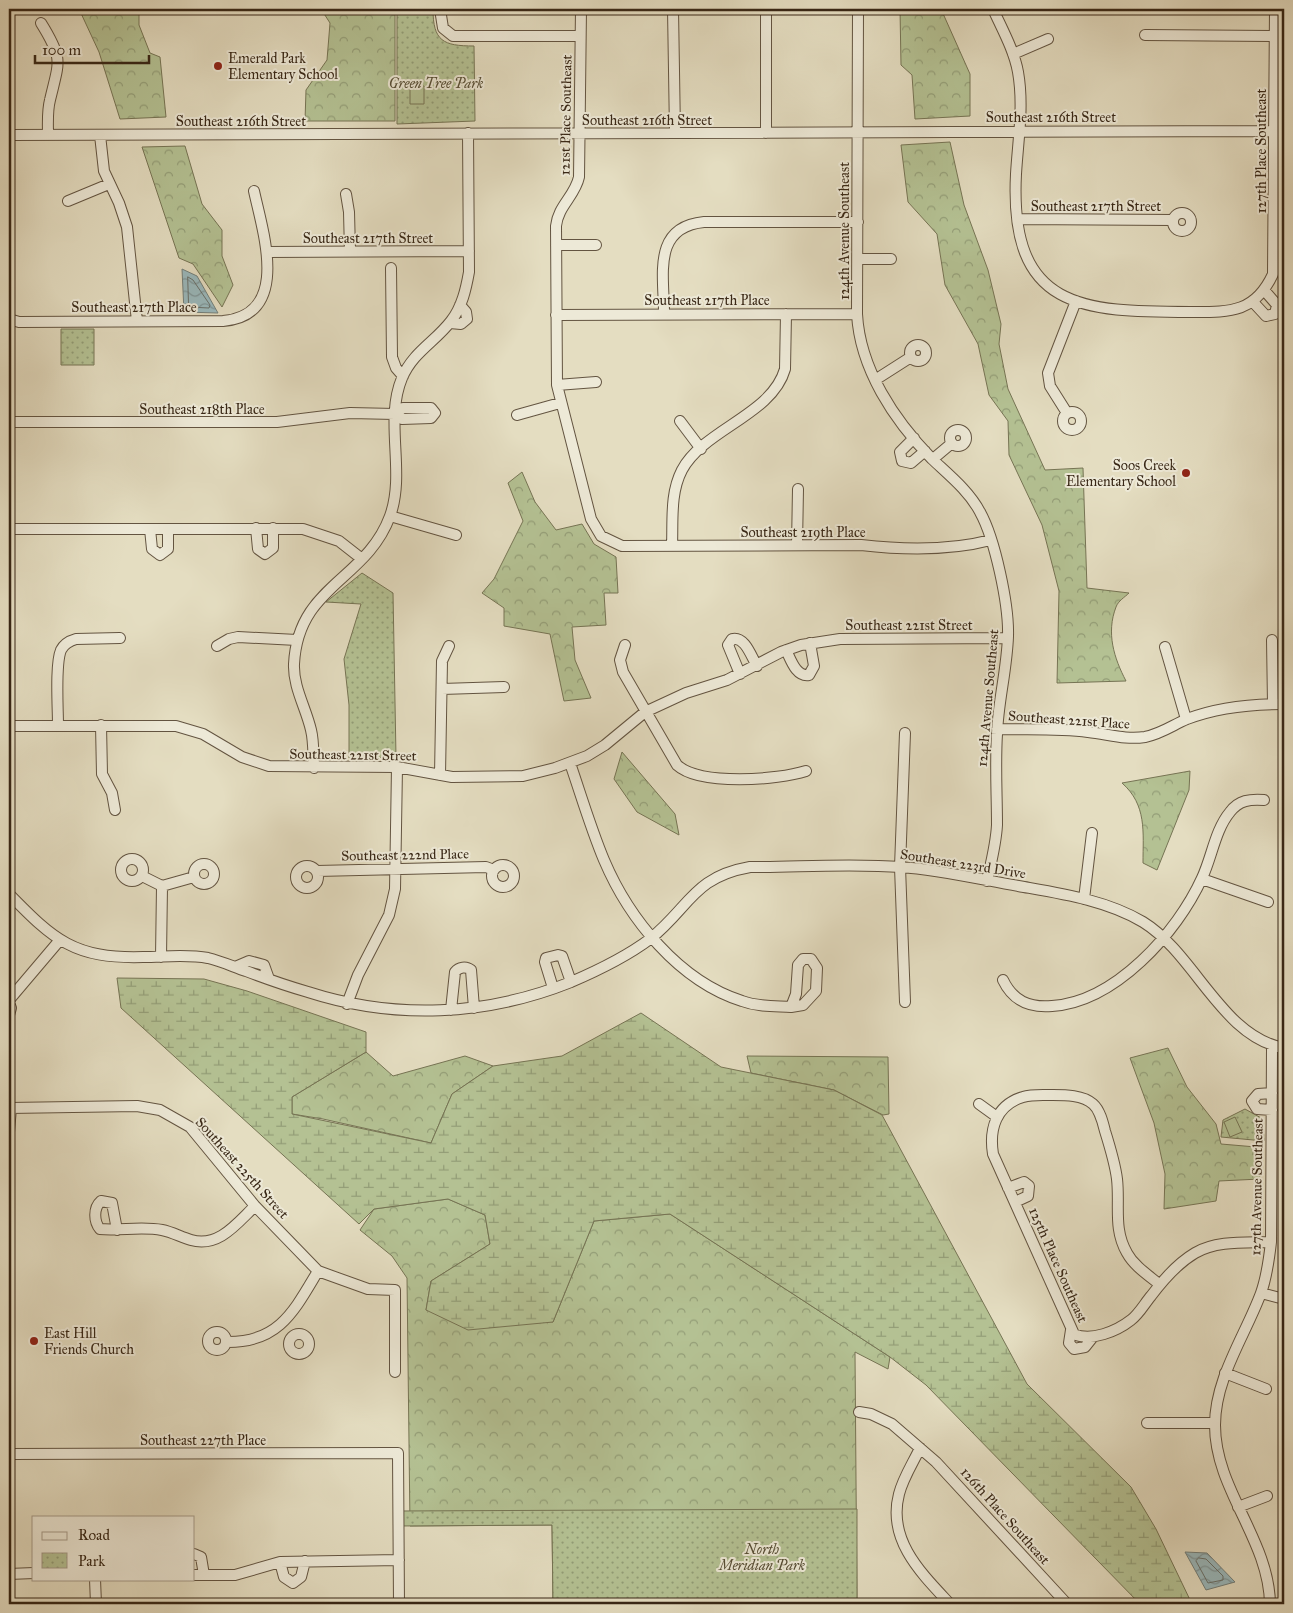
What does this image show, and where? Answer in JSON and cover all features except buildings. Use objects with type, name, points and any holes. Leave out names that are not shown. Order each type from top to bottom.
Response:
[{"type":"street","points":[[440,9],[443,28],[449,34],[458,36],[580,36]]},
{"type":"street","name":"121st Place Southeast","points":[[581,9],[578,185],[558,212],[556,245],[557,385],[560,403],[591,519],[601,536],[615,544]]},
{"type":"street","points":[[673,9],[675,133]]},
{"type":"street","points":[[766,9],[766,133]]},
{"type":"street","name":"124th Avenue Southeast","points":[[858,9],[857,314],[860,343],[875,380],[914,438],[975,502],[991,540],[1006,608],[1008,638],[997,729],[995,791],[997,826],[987,881]]},
{"type":"street","points":[[993,9],[1013,54],[1018,72],[1021,131],[1016,176],[1018,219],[1026,255],[1044,285],[1058,295],[1076,301],[1048,373],[1050,386],[1067,413]]},
{"type":"street","name":"127th Place Southeast","points":[[1076,301],[1103,310],[1225,312],[1259,296],[1273,274],[1274,262],[1280,131],[1275,9]]},
{"type":"street","points":[[41,23],[52,40],[58,62],[57,75],[48,107],[48,135]]},
{"type":"street","points":[[1145,34],[1275,36]]},
{"type":"street","points":[[1013,54],[1048,39]]},
{"type":"street","name":"Southeast 216th Street","points":[[9,135],[1280,131]]},
{"type":"street","points":[[314,768],[311,730],[298,689],[294,668],[297,640],[312,607],[376,544],[390,516],[396,486],[396,398],[403,376],[419,351],[450,323],[460,305],[469,272],[468,133]]},
{"type":"street","points":[[100,136],[102,162],[127,227],[137,321]]},
{"type":"street","points":[[68,201],[109,184]]},
{"type":"street","points":[[254,191],[266,252]]},
{"type":"street","points":[[346,194],[349,212],[350,251]]},
{"type":"street","name":"Southeast 217th Street","points":[[1018,219],[1173,220]]},
{"type":"street","points":[[664,313],[664,256],[668,240],[677,230],[692,223],[704,222],[858,222]]},
{"type":"street","points":[[556,245],[596,244]]},
{"type":"street","name":"Southeast 217th Street","points":[[266,252],[469,251]]},
{"type":"street","name":"Southeast 217th Place","points":[[9,319],[19,322],[230,320],[242,316],[256,306],[264,294],[266,286],[266,252]]},
{"type":"street","points":[[858,260],[891,260]]},
{"type":"street","points":[[391,268],[392,357],[396,368],[403,376]]},
{"type":"street","name":"Southeast 217th Place","points":[[556,315],[664,313],[857,314]]},
{"type":"street","points":[[672,546],[674,491],[683,469],[701,449],[773,393],[779,386],[785,369],[786,314]]},
{"type":"street","points":[[875,380],[911,357]]},
{"type":"street","points":[[557,385],[596,382]]},
{"type":"street","points":[[518,415],[560,403]]},
{"type":"street","name":"Southeast 218th Place","points":[[9,422],[278,422],[350,413],[395,414]]},
{"type":"street","points":[[680,421],[701,449]]},
{"type":"street","points":[[914,438],[900,452],[902,461],[911,463],[925,451]]},
{"type":"street","points":[[933,460],[952,443]]},
{"type":"street","points":[[797,545],[798,489]]},
{"type":"street","points":[[390,516],[456,535]]},
{"type":"street","points":[[256,528],[258,549],[265,554],[273,548],[273,528]]},
{"type":"street","points":[[9,529],[273,528],[315,531],[339,541],[362,559]]},
{"type":"street","points":[[150,529],[152,549],[160,555],[168,549],[168,529]]},
{"type":"street","name":"Southeast 219th Place","points":[[615,544],[622,546],[862,545],[884,548],[956,548],[991,540]]},
{"type":"street","points":[[217,646],[229,638],[238,637],[297,640]]},
{"type":"street","points":[[58,725],[59,661],[60,653],[65,644],[76,638],[120,638]]},
{"type":"street","points":[[740,674],[728,645],[732,639],[736,638],[743,642],[757,666]]},
{"type":"street","name":"Southeast 221st Street","points":[[9,726],[176,726],[203,734],[255,762],[269,766],[314,768],[397,767],[452,777],[523,776],[570,763],[605,745],[645,712],[686,693],[740,674],[786,650],[840,639],[1008,638]]},
{"type":"street","points":[[1272,640],[1273,704]]},
{"type":"street","points":[[786,650],[798,672],[804,676],[809,676],[814,666],[810,644]]},
{"type":"street","points":[[625,645],[620,660],[621,666],[645,712],[677,765],[690,774],[714,778],[789,777],[806,771]]},
{"type":"street","points":[[440,775],[442,661],[449,646]]},
{"type":"street","points":[[1165,647],[1186,720]]},
{"type":"street","points":[[442,689],[504,687]]},
{"type":"street","name":"Southeast 221st Place","points":[[997,729],[1089,732],[1130,739],[1147,737],[1167,730],[1186,720],[1236,706],[1284,704]]},
{"type":"street","points":[[101,725],[102,774],[112,793],[115,810]]},
{"type":"street","points":[[905,733],[900,867],[905,1002]]},
{"type":"street","points":[[570,763],[607,867],[628,904],[652,937],[687,970],[741,1001],[768,1006],[791,1007]]},
{"type":"street","points":[[347,1004],[358,975],[389,915],[395,889],[397,767]]},
{"type":"street","points":[[1003,980],[1012,995],[1033,1006],[1064,1006],[1082,1000],[1120,979],[1163,938],[1177,919],[1202,879],[1223,822],[1231,810],[1242,802],[1253,799],[1264,800]]},
{"type":"street","points":[[1084,899],[1092,833]]},
{"type":"street","name":"Southeast 222nd Place","points":[[317,872],[486,867],[494,870]]},
{"type":"street","name":"Southeast 223rd Drive","points":[[9,894],[59,941],[88,952],[105,955],[206,958],[347,1004],[400,1010],[451,1010],[474,1008],[525,998],[571,982],[632,952],[652,937],[707,881],[732,870],[750,867],[900,867],[1084,899],[1124,912],[1144,922],[1163,938],[1183,958],[1233,1020],[1251,1034],[1272,1046]]},
{"type":"street","points":[[142,876],[162,886],[194,877]]},
{"type":"street","points":[[1202,879],[1268,902]]},
{"type":"street","points":[[161,957],[162,886]]},
{"type":"street","points":[[9,1016],[11,1008],[9,1001],[59,941]]},
{"type":"street","points":[[553,988],[545,962],[546,958],[562,956],[571,982]]},
{"type":"street","points":[[451,1010],[455,972],[459,968],[471,970],[474,1008]]},
{"type":"street","points":[[1272,1046],[1284,1048]]},
{"type":"street","name":"127th Avenue Southeast","points":[[1270,1604],[1270,1589],[1262,1556],[1238,1507],[1221,1465],[1216,1444],[1215,1423],[1225,1373],[1261,1293],[1269,1267],[1271,1242],[1272,1046]]},
{"type":"street","name":"127th Avenue Southeast","points":[[1272,1093],[1258,1094],[1252,1102],[1257,1109],[1272,1110]]},
{"type":"street","points":[[979,1104],[997,1117],[1012,1101],[1024,1096],[1063,1095],[1079,1097],[1093,1104],[1104,1126],[1114,1164],[1117,1181],[1117,1226],[1120,1239],[1134,1264],[1159,1284]]},
{"type":"street","name":"Southeast 225th Street","points":[[9,1132],[10,1108],[138,1106],[160,1110],[190,1127],[255,1206],[318,1271]]},
{"type":"street","name":"125th Place Southeast","points":[[997,1117],[991,1142],[1014,1202],[1071,1330],[1080,1337],[1093,1337]]},
{"type":"street","name":"125th Place Southeast","points":[[1008,1188],[1024,1182],[1029,1186],[1028,1196],[1014,1202]]},
{"type":"street","points":[[117,1230],[162,1230],[201,1242],[213,1240],[224,1236],[255,1206]]},
{"type":"street","points":[[1071,1330],[1069,1343],[1074,1349],[1085,1347],[1093,1337],[1124,1325],[1133,1318],[1159,1284],[1196,1252],[1230,1244],[1271,1242]]},
{"type":"street","points":[[226,1342],[247,1341],[282,1325],[292,1314],[318,1271],[368,1290],[394,1290],[395,1372]]},
{"type":"street","points":[[1261,1293],[1284,1299]]},
{"type":"street","points":[[282,1325],[292,1336]]},
{"type":"street","points":[[1225,1373],[1266,1389]]},
{"type":"street","name":"126th Place Southeast","points":[[859,1412],[871,1414],[892,1424],[936,1462],[1066,1604]]},
{"type":"street","points":[[1148,1423],[1215,1423]]},
{"type":"street","points":[[920,1448],[899,1493],[896,1515],[899,1533],[907,1554],[950,1604]]},
{"type":"street","name":"Southeast 227th Place","points":[[9,1454],[398,1453],[399,1560]]},
{"type":"street","points":[[1238,1507],[1267,1496]]},
{"type":"street","points":[[195,1554],[201,1557],[199,1575],[235,1575],[280,1562],[399,1560],[399,1604]]},
{"type":"street","points":[[280,1562],[284,1577],[293,1583],[301,1577],[305,1561]]},
{"type":"street","points":[[9,1574],[32,1573]]},
{"type":"street","points":[[96,1580],[96,1604]]},
{"type":"green space","points":[[79,9],[139,9],[139,25],[150,53],[160,57],[166,117],[120,119],[99,52]]},
{"type":"green space","points":[[321,9],[395,9],[395,121],[305,121],[306,90],[327,60],[330,23]]},
{"type":"green space","name":"Green Tree Park","points":[[397,9],[433,9],[435,28],[442,40],[455,45],[474,46],[475,121],[397,124]]},
{"type":"green space","points":[[900,9],[941,9],[970,74],[970,116],[915,119],[912,75],[901,65]]},
{"type":"green space","points":[[410,86],[424,86],[424,104],[410,104]]},
{"type":"green space","points":[[950,142],[964,205],[988,270],[1001,324],[999,344],[1008,389],[1045,470],[1083,468],[1087,588],[1129,593],[1117,605],[1112,626],[1115,654],[1126,681],[1057,683],[1059,591],[1042,525],[1009,455],[1008,421],[989,395],[978,344],[945,285],[937,234],[908,202],[901,145]]},
{"type":"green space","points":[[185,146],[202,204],[222,230],[222,256],[233,285],[222,307],[193,264],[179,258],[142,147]]},
{"type":"green space","points":[[61,329],[94,329],[94,365],[61,365]]},
{"type":"green space","points":[[522,472],[535,502],[556,530],[582,524],[594,544],[616,557],[618,593],[604,593],[606,625],[572,627],[575,660],[591,698],[564,701],[550,634],[504,626],[504,608],[482,593],[494,579],[523,521],[508,483]]},
{"type":"green space","points":[[362,573],[393,593],[396,757],[349,758],[349,705],[344,659],[361,604],[326,602]]},
{"type":"green space","points":[[622,752],[675,814],[679,835],[637,812],[614,779]]},
{"type":"green space","points":[[1190,771],[1189,790],[1157,870],[1143,863],[1143,830],[1140,810],[1130,791],[1122,783]]},
{"type":"green space","points":[[117,978],[204,979],[247,991],[366,1032],[366,1052],[292,1097],[292,1114],[431,1143],[452,1094],[493,1066],[562,1056],[641,1013],[721,1067],[834,1090],[882,1115],[1027,1384],[1131,1487],[1156,1529],[1192,1604],[1140,1604],[926,1385],[890,1357],[670,1214],[594,1221],[553,1322],[468,1330],[426,1310],[431,1281],[490,1244],[485,1215],[448,1199],[374,1209],[359,1224],[121,1008]]},
{"type":"green space","points":[[1168,1048],[1187,1087],[1216,1124],[1221,1144],[1256,1147],[1260,1179],[1219,1181],[1216,1201],[1164,1209],[1165,1174],[1154,1123],[1130,1058]]},
{"type":"green space","points":[[366,1052],[393,1076],[465,1056],[493,1066],[452,1094],[431,1143],[292,1114],[292,1097]]},
{"type":"green space","points":[[747,1056],[888,1057],[889,1114],[883,1115],[834,1090],[751,1073]]},
{"type":"green space","points":[[1245,1109],[1263,1119],[1264,1141],[1221,1137],[1223,1120]]},
{"type":"green space","points":[[1235,1117],[1242,1132],[1230,1137],[1224,1122]]},
{"type":"green space","points":[[448,1199],[485,1215],[490,1244],[431,1281],[426,1310],[553,1322],[594,1221],[670,1214],[890,1357],[888,1369],[855,1352],[857,1604],[553,1604],[552,1525],[410,1526],[407,1278],[392,1256],[360,1230],[374,1209]]},
{"type":"green space","name":"North Meridian Park","points":[[857,1509],[857,1604],[553,1604],[552,1525],[397,1526],[397,1511]]},
{"type":"water","points":[[182,269],[197,276],[218,313],[184,312]]},
{"type":"water","points":[[1185,1552],[1207,1553],[1235,1582],[1206,1590]]},
{"type":"place","name":"Emerald Park Elementary School","points":[[218,66]]},
{"type":"place","name":"Soos Creek Elementary School","points":[[1186,473]]},
{"type":"place","name":"East Hill Friends Church","points":[[34,1341]]}]
